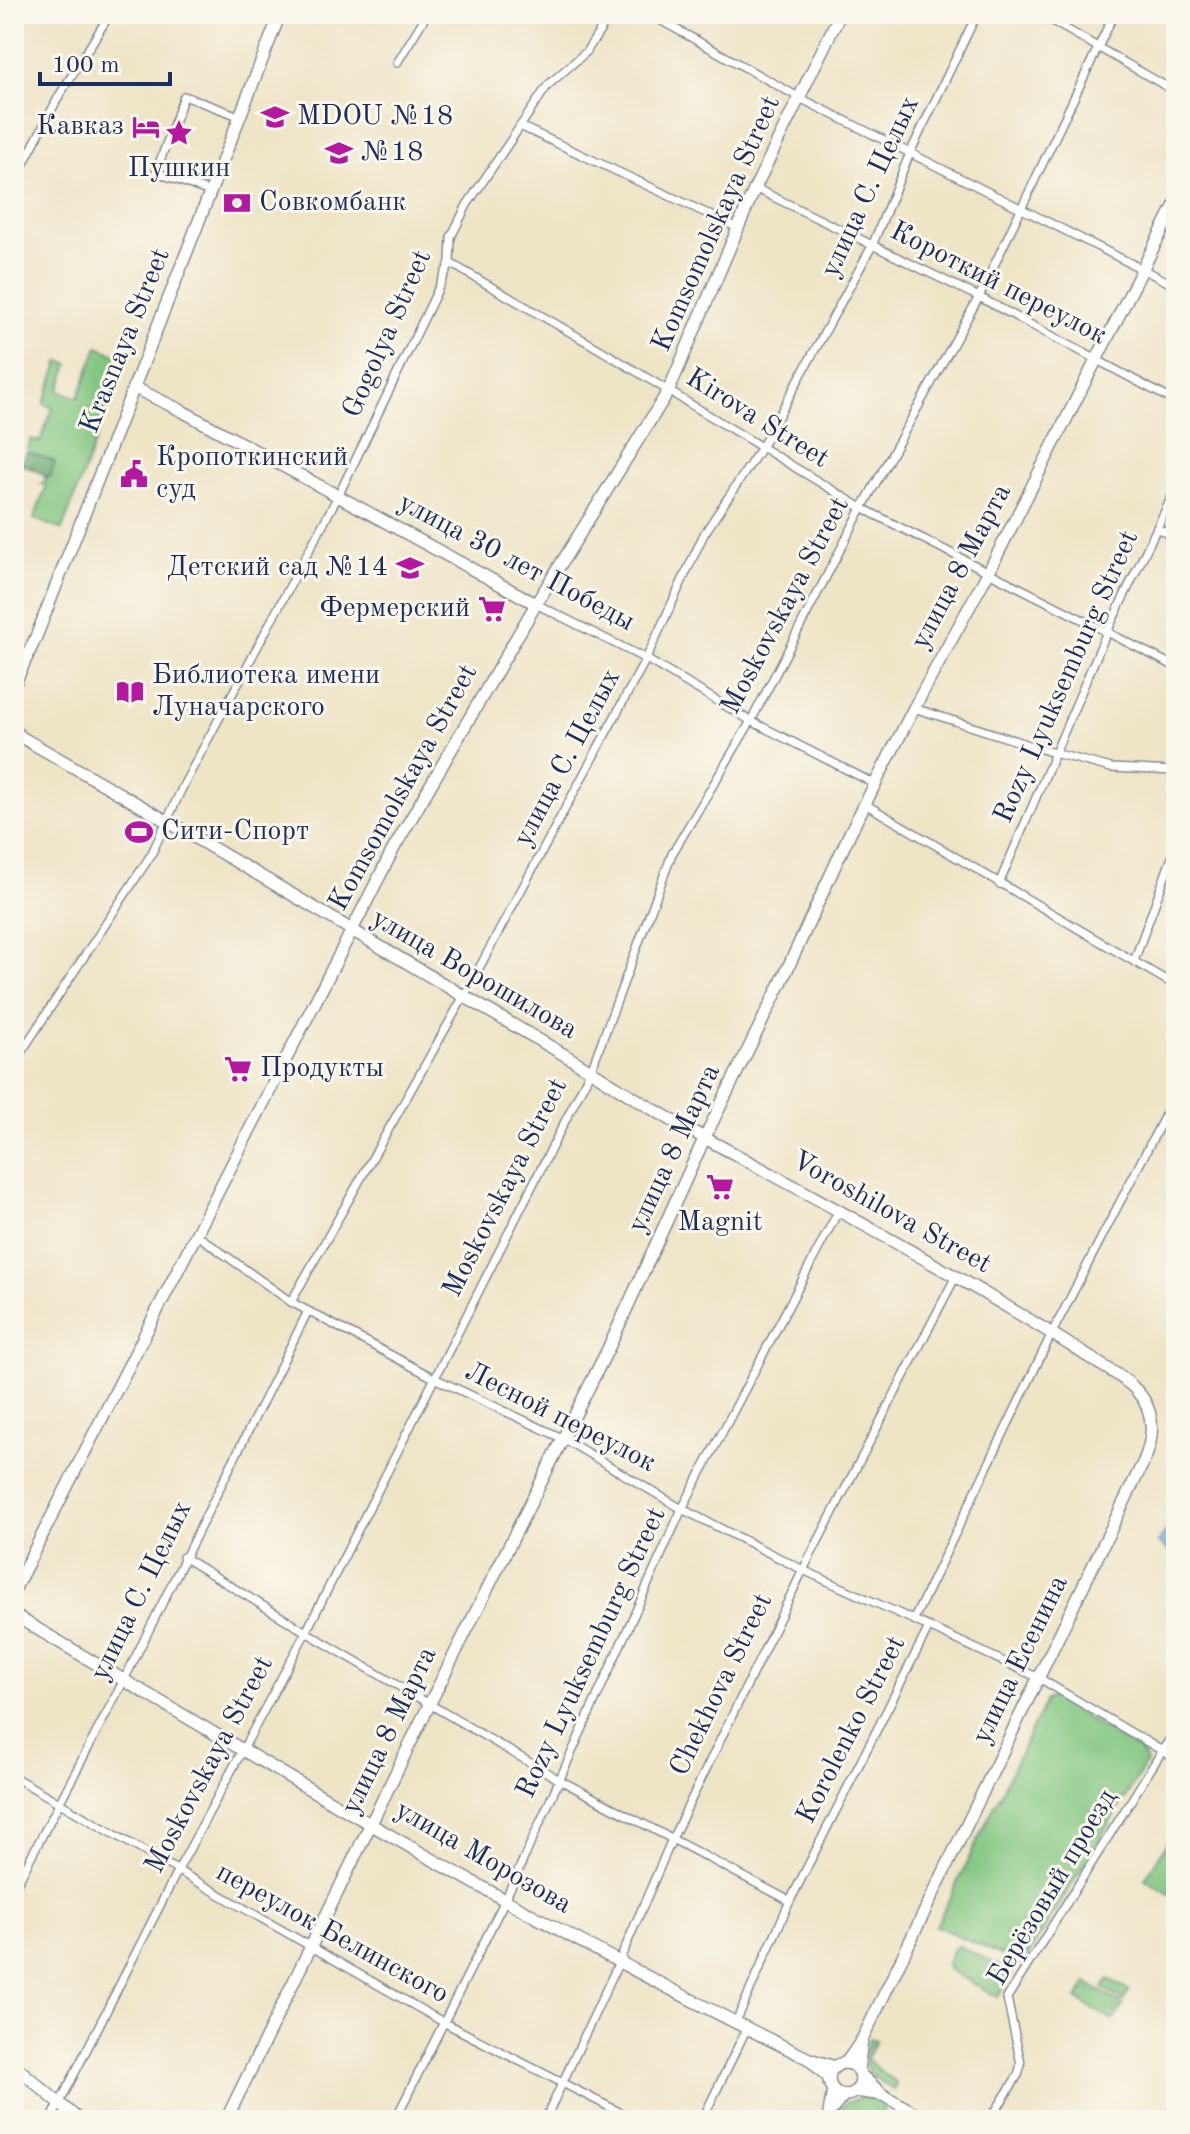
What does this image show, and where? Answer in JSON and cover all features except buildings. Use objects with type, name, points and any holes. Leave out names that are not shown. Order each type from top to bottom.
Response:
[{"type":"main road","name":"Krasnaya Street","points":[[14,685],[36,637],[280,14]]},
{"type":"main road","name":"Komsomolskaya Street","points":[[14,1590],[394,848],[536,604],[669,390],[755,188],[840,14]]},
{"type":"main road","name":"улица 8 Марта","points":[[226,2120],[610,1345],[705,1137],[774,999],[865,804],[989,571],[1176,203]]},
{"type":"main road","name":"улица 30 лет Победы","points":[[133,387],[536,604]]},
{"type":"main road","name":"улица Ворошилова","points":[[14,730],[21,737],[167,820],[352,932],[705,1137]]},
{"type":"main road","name":"Voroshilova Street","points":[[705,1137],[956,1276],[1052,1333]]},
{"type":"main road","name":"улица Есенина","points":[[862,2040],[1151,1445],[1153,1428],[1149,1410],[1139,1392],[1126,1380],[1052,1333]]},
{"type":"main road","name":"улица Морозова","points":[[14,1615],[505,1900],[746,2030],[809,2059],[840,2081]]},
{"type":"main road","points":[[840,2081],[862,2081],[862,2040]]},
{"type":"main road","points":[[828,2116],[840,2081],[862,2040]]},
{"type":"main road","points":[[14,2065],[79,2120]]},
{"type":"main road","points":[[840,2081],[860,2072]]},
{"type":"main road","points":[[860,2072],[883,2095]]},
{"type":"main road","points":[[840,2081],[883,2095],[927,2120]]},
{"type":"street","points":[[14,182],[59,96],[110,14]]},
{"type":"street","points":[[397,63],[427,14]]},
{"type":"street","name":"Gogolya Street","points":[[14,1063],[151,855],[338,496],[450,263],[451,237],[467,205],[548,85],[586,52],[611,14]]},
{"type":"street","points":[[649,14],[800,98],[1176,286]]},
{"type":"street","name":"улица С. Целых","points":[[291,1302],[464,996],[646,659],[704,534],[761,448],[872,246],[910,153],[977,14]]},
{"type":"street","points":[[1040,14],[1176,92]]},
{"type":"street","name":"Moskovskaya Street","points":[[51,2120],[177,1872],[306,1632],[591,1070],[672,854],[751,721],[862,508],[979,297],[1114,14]]},
{"type":"street","points":[[210,192],[156,172],[184,96],[239,116]]},
{"type":"street","points":[[520,126],[738,228]]},
{"type":"street","name":"Короткий переулок","points":[[755,188],[979,297],[1176,402]]},
{"type":"street","name":"Kirova Street","points":[[450,263],[669,390],[862,508],[1176,667]]},
{"type":"street","name":"Rozy Lyuksemburg Street","points":[[999,884],[1106,634],[1176,488]]},
{"type":"street","points":[[1157,528],[1176,538]]},
{"type":"street","name":"улица 30 лет Победы","points":[[536,604],[646,659],[751,721],[875,784]]},
{"type":"street","points":[[914,708],[1111,768],[1176,771]]},
{"type":"street","points":[[865,804],[1176,986]]},
{"type":"street","points":[[1134,961],[1176,846]]},
{"type":"street","name":"Korolenko Street","points":[[735,2024],[790,1901],[929,1627],[914,1619],[1052,1333],[1176,1094]]},
{"type":"street","name":"Rozy Lyuksemburg Street","points":[[395,2120],[505,1900],[682,1509],[839,1210]]},
{"type":"street","name":"Лесной переулок","points":[[197,1235],[291,1302],[434,1378],[564,1439],[682,1509],[803,1570],[914,1619]]},
{"type":"street","name":"Chekhova Street","points":[[545,2120],[672,1839],[803,1570],[956,1276]]},
{"type":"street","name":"улица С. Целых","points":[[14,1889],[124,1680],[308,1311]]},
{"type":"street","points":[[183,1557],[558,1779],[790,1901]]},
{"type":"street","points":[[929,1627],[1039,1678],[1176,1759]]},
{"type":"street","name":"Берёзовый проезд","points":[[990,2120],[1020,2070],[1021,2059],[1007,1998],[1176,1729]]},
{"type":"street","name":"переулок Белинского","points":[[14,1777],[309,1948],[562,2085],[635,2120]]},
{"type":"street","points":[[702,2120],[746,2030]]},
{"type":"green space","points":[[98,347],[126,359],[62,530],[34,519],[46,487],[41,483],[47,481],[44,477],[50,477],[55,462],[27,452],[31,439],[40,442],[53,408],[44,404],[60,361],[69,364],[59,391],[78,398]]},
{"type":"green space","points":[[27,452],[55,462],[50,477],[21,464]]},
{"type":"green space","points":[[1053,1697],[1141,1752],[1147,1762],[1027,1957],[1020,1963],[936,1926],[1046,1700]]},
{"type":"green space","points":[[1168,1841],[1176,1846],[1176,1883],[1169,1894],[1145,1879]]},
{"type":"green space","points":[[959,1946],[1010,1971],[1010,1977],[998,1997],[949,1970],[947,1964],[953,1948]]},
{"type":"green space","points":[[1109,1979],[1129,1991],[1124,2001],[1103,1988]]},
{"type":"green space","points":[[1087,1983],[1123,2005],[1113,2021],[1077,1999]]},
{"type":"green space","points":[[871,2038],[876,2040],[867,2060],[896,2083],[894,2090],[872,2075],[865,2064]]},
{"type":"green space","points":[[862,2096],[886,2104],[880,2116],[832,2117],[846,2103]]},
{"type":"water","points":[[1176,1518],[1176,1556],[1158,1543]]},
{"type":"place","name":"MDOU №18","points":[[275,117]]},
{"type":"place","name":"Кавказ","points":[[146,127]]},
{"type":"place","name":"Пушкин","points":[[179,133]]},
{"type":"place","name":"№18","points":[[339,153]]},
{"type":"place","name":"Совкомбанк","points":[[237,203]]},
{"type":"place","name":"Кропоткинский суд","points":[[134,474]]},
{"type":"place","name":"Детский сад №14","points":[[410,568]]},
{"type":"place","name":"Фермерский","points":[[492,609]]},
{"type":"place","name":"Библиотека имени Луначарского","points":[[130,692]]},
{"type":"place","name":"Сити-Спорт","points":[[139,832]]},
{"type":"place","name":"Продукты","points":[[238,1069]]},
{"type":"place","name":"Magnit","points":[[720,1187]]}]
